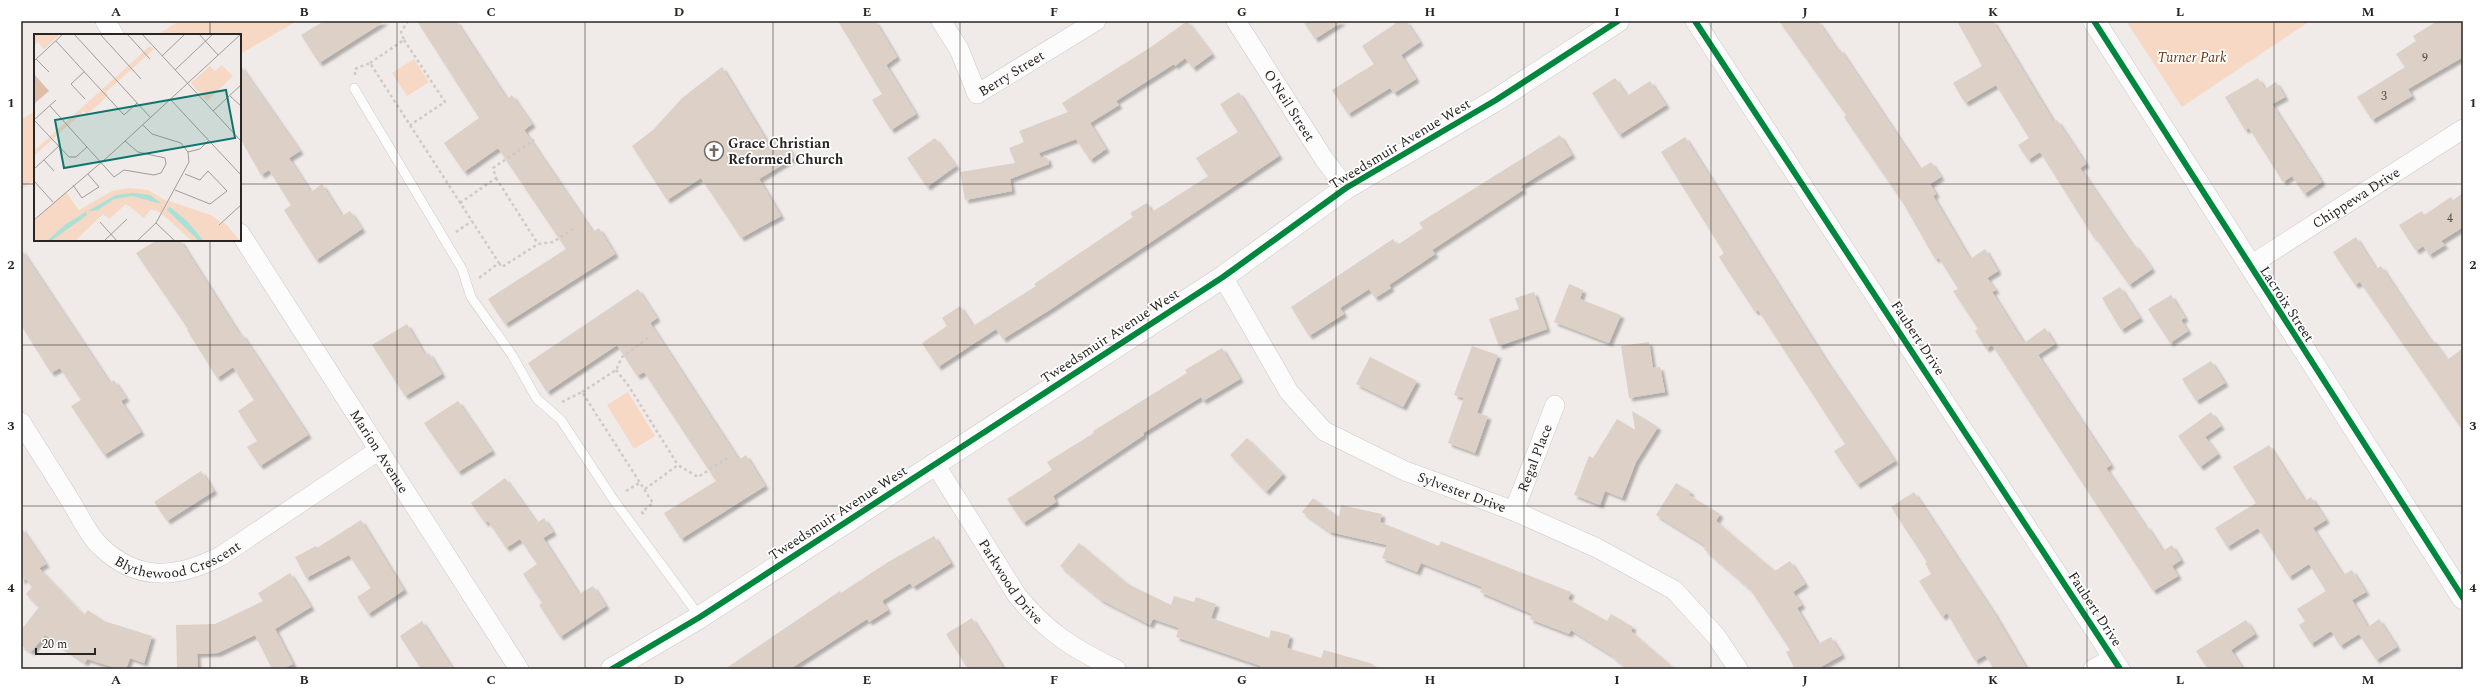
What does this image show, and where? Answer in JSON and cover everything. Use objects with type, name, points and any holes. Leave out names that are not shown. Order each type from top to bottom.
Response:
[{"type":"street","points":[[105,21],[113,34]]},
{"type":"street","name":"Berry Street","points":[[941,21],[959,49],[977,94],[1096,21]]},
{"type":"street","name":"O'Neil Street","points":[[1236,21],[1324,159],[1346,188]]},
{"type":"street","name":"Tweedsmuir Avenue West","points":[[612,669],[700,617],[1223,277],[1346,188],[1496,100],[1618,21]]},
{"type":"street","name":"Faubert Drive","points":[[1695,21],[2117,664]]},
{"type":"street","name":"Lacroix Street","points":[[2094,21],[2249,266],[2463,598]]},
{"type":"street","name":"Chippewa Drive","points":[[2249,266],[2463,129]]},
{"type":"street","name":"Marion Avenue","points":[[241,235],[519,669]]},
{"type":"street","name":"Sylvester Drive","points":[[1223,277],[1289,392],[1324,431],[1405,471],[1514,511],[1597,548],[1674,590],[1716,636],[1738,669]]},
{"type":"street","name":"Regal Place","points":[[1514,511],[1555,405]]},
{"type":"street","name":"Blythewood Crescent","points":[[21,422],[99,546],[119,561],[147,572],[170,574],[197,568],[221,556],[379,450]]},
{"type":"street","name":"Parkwood Drive","points":[[935,464],[1016,594],[1031,613],[1051,632],[1081,652],[1116,669]]},
{"type":"street","points":[[2093,669],[2117,664]]},
{"type":"lane","points":[[354,88],[462,269],[471,297],[512,355],[537,399],[561,420],[613,499],[700,617]]},
{"type":"path","points":[[408,21],[401,32],[404,40],[445,102],[410,124]]},
{"type":"path","points":[[354,88],[355,69],[370,63],[404,40]]},
{"type":"path","points":[[370,63],[502,267],[538,244],[553,242],[576,227]]},
{"type":"path","points":[[534,140],[493,168],[496,178],[538,244]]},
{"type":"path","points":[[460,203],[496,178]]},
{"type":"path","points":[[478,285],[478,279],[499,263]]},
{"type":"path","points":[[559,404],[582,392],[616,370],[622,357],[648,338]]},
{"type":"path","points":[[616,370],[628,385],[678,466],[698,477],[729,457]]},
{"type":"path","points":[[582,392],[641,482],[653,503],[642,512],[646,519]]},
{"type":"path","points":[[645,489],[678,466]]},
{"type":"path","points":[[613,499],[641,482]]},
{"type":"green space","points":[[179,21],[297,21],[241,53],[241,34],[159,34]]},
{"type":"green space","name":"Turner Park","points":[[2126,21],[2310,21],[2182,107]]},
{"type":"green space","points":[[414,59],[429,82],[407,96],[392,73]]},
{"type":"green space","points":[[34,112],[34,181],[21,189],[21,120]]},
{"type":"green space","points":[[628,392],[655,436],[634,449],[607,405]]},
{"type":"building","points":[[324,21],[385,21],[319,63],[301,35]]},
{"type":"building","points":[[417,21],[456,21],[507,99],[512,95],[532,124],[524,130],[593,232],[599,228],[615,254],[505,324],[488,299],[566,249],[498,148],[464,172],[444,143],[479,118]]},
{"type":"building","points":[[838,21],[875,21],[897,57],[886,65],[916,114],[891,130],[872,100],[882,94]]},
{"type":"building","points":[[1187,21],[1212,54],[1193,68],[1185,58],[1175,66],[1174,64],[1116,101],[1119,105],[1090,123],[1106,149],[1090,160],[1076,139],[1039,153],[1041,158],[1047,157],[1049,164],[1010,179],[1012,191],[965,200],[960,172],[1015,163],[1009,148],[1024,142],[1019,131],[1068,112],[1062,103],[1154,45]]},
{"type":"building","points":[[1303,21],[1343,21],[1315,39]]},
{"type":"building","points":[[1399,21],[1406,21],[1420,42],[1401,55],[1416,79],[1394,93],[1390,88],[1348,114],[1332,90],[1374,64],[1362,46]]},
{"type":"building","points":[[1779,21],[1818,21],[1838,51],[1840,49],[1920,169],[1931,162],[1941,177],[1930,184],[1936,194],[1933,196],[1970,259],[1985,249],[1998,271],[1987,278],[1996,290],[1992,292],[2024,343],[2045,328],[2055,344],[2038,355],[2111,465],[2106,468],[2146,527],[2147,526],[2163,551],[2172,545],[2181,560],[2172,566],[2178,576],[2153,591],[1992,345],[1986,349],[1975,331],[1978,329],[1953,291],[1958,289],[1939,258],[1935,259],[1903,203],[1844,117],[1846,115]]},
{"type":"building","points":[[1957,21],[1993,21],[2054,122],[2057,120],[2086,164],[2080,168],[2133,246],[2135,245],[2152,269],[2129,285],[2095,237],[2094,238],[2040,152],[2028,160],[2018,145],[2029,138],[1996,85],[1965,103],[1953,83],[1982,66]]},
{"type":"building","points":[[2437,21],[2463,21],[2463,57],[2408,89],[2412,96],[2372,120],[2357,97],[2405,67],[2396,54],[2416,41],[2413,36]]},
{"type":"building","points":[[241,66],[300,151],[289,158],[311,192],[322,184],[342,216],[350,211],[362,229],[316,260],[284,210],[291,205],[269,170],[261,175],[241,140]]},
{"type":"building","name":"Grace Christian Reformed Church","points":[[722,67],[768,143],[780,136],[795,157],[759,179],[781,216],[741,238],[701,178],[667,200],[632,146],[654,129],[682,98]]},
{"type":"building","points":[[1615,78],[1627,96],[1650,81],[1666,105],[1619,135],[1592,93]]},
{"type":"building","points":[[2258,78],[2265,89],[2276,82],[2285,97],[2272,104],[2322,182],[2304,194],[2292,176],[2283,182],[2249,128],[2245,130],[2225,97]]},
{"type":"building","points":[[1239,92],[1279,156],[1051,309],[1003,339],[996,329],[938,367],[922,343],[947,326],[942,318],[960,306],[973,326],[1036,286],[1034,284],[1133,217],[1130,213],[1147,203],[1152,212],[1208,176],[1196,158],[1238,132],[1220,104]]},
{"type":"building","points":[[1560,135],[1572,155],[1521,186],[1523,190],[1432,250],[1435,254],[1389,285],[1391,288],[1375,298],[1369,289],[1340,308],[1344,314],[1309,336],[1291,307],[1393,239],[1397,245],[1423,228],[1419,223]]},
{"type":"building","points":[[1685,137],[1827,362],[1895,461],[1857,485],[1834,451],[1845,444],[1758,310],[1755,312],[1719,257],[1724,253],[1661,152]]},
{"type":"building","points":[[935,138],[956,166],[927,187],[907,158]]},
{"type":"building","points":[[2463,193],[2463,227],[2441,241],[2445,245],[2429,255],[2423,246],[2416,251],[2399,225],[2422,211],[2424,215],[2451,197],[2453,200]]},
{"type":"building","points":[[2356,237],[2376,269],[2381,266],[2430,340],[2432,339],[2447,360],[2463,348],[2463,431],[2360,282],[2355,285],[2333,252]]},
{"type":"building","points":[[155,241],[181,241],[240,335],[242,334],[308,435],[260,466],[247,447],[257,441],[238,411],[254,400],[233,367],[217,378],[187,330],[188,329],[136,253]]},
{"type":"building","points":[[21,249],[110,383],[114,380],[126,398],[121,401],[141,432],[104,455],[71,406],[81,400],[60,368],[51,373],[21,325]]},
{"type":"building","points":[[1569,284],[1583,290],[1580,299],[1621,315],[1609,343],[1554,322]]},
{"type":"building","points":[[2120,287],[2140,318],[2121,330],[2102,298]]},
{"type":"building","points":[[638,289],[657,318],[650,323],[739,460],[746,455],[765,486],[681,539],[664,513],[716,481],[644,372],[637,376],[617,345],[547,392],[528,363]]},
{"type":"building","points":[[1534,292],[1547,329],[1499,346],[1489,319],[1519,309],[1515,298]]},
{"type":"building","points":[[2171,295],[2185,318],[2181,320],[2188,331],[2170,343],[2148,309]]},
{"type":"building","points":[[407,324],[425,355],[429,353],[442,374],[405,396],[372,345]]},
{"type":"building","points":[[1649,342],[1653,368],[1660,367],[1665,392],[1629,398],[1621,346]]},
{"type":"building","points":[[1472,346],[1498,355],[1477,413],[1488,416],[1475,453],[1448,443],[1464,398],[1454,395]]},
{"type":"building","points":[[1222,348],[1240,379],[1203,401],[1201,397],[1143,433],[1144,435],[1053,496],[1056,502],[1023,523],[1007,499],[1052,470],[1047,462],[1094,433],[1093,431],[1187,373],[1185,370]]},
{"type":"building","points":[[1370,357],[1417,381],[1403,407],[1356,384]]},
{"type":"building","points":[[2211,361],[2225,383],[2196,401],[2182,379]]},
{"type":"building","points":[[458,401],[492,451],[458,472],[424,423]]},
{"type":"building","points":[[1632,411],[1658,427],[1636,462],[1622,498],[1605,491],[1600,505],[1574,495],[1589,456],[1593,458],[1617,419],[1635,430]]},
{"type":"building","points":[[2211,412],[2221,426],[2205,437],[2218,454],[2200,467],[2178,436]]},
{"type":"building","points":[[1247,438],[1283,474],[1266,492],[1230,455]]},
{"type":"building","points":[[2269,445],[2305,501],[2311,497],[2326,520],[2313,528],[2343,575],[2352,570],[2366,592],[2352,600],[2368,627],[2379,619],[2397,647],[2376,660],[2359,634],[2340,646],[2331,631],[2311,644],[2299,625],[2305,621],[2297,609],[2326,591],[2309,564],[2289,577],[2258,528],[2227,547],[2215,528],[2256,503],[2233,467]]},
{"type":"building","points":[[201,471],[214,491],[167,521],[154,502]]},
{"type":"building","points":[[505,478],[537,523],[544,518],[553,532],[543,538],[579,594],[593,586],[606,606],[560,637],[539,605],[542,603],[523,574],[537,564],[520,539],[506,548],[488,521],[485,523],[471,503]]},
{"type":"building","points":[[1676,483],[1691,492],[1689,495],[1720,514],[1716,521],[1775,571],[1790,561],[1805,584],[1793,592],[1802,605],[1797,608],[1818,644],[1831,637],[1842,655],[1817,669],[1795,669],[1786,652],[1790,650],[1750,589],[1704,549],[1706,546],[1656,515]]},
{"type":"building","points":[[1914,492],[1994,613],[2027,669],[1994,669],[1985,655],[1975,661],[1947,613],[1942,617],[1919,581],[1931,574],[1925,563],[1927,562],[1891,507]]},
{"type":"building","points":[[1313,498],[1339,517],[1341,505],[1382,514],[1380,522],[1439,546],[1441,541],[1571,592],[1568,599],[1607,621],[1611,614],[1633,627],[1631,631],[1675,669],[1627,669],[1611,655],[1571,630],[1569,634],[1530,619],[1532,614],[1480,592],[1482,587],[1421,563],[1417,572],[1382,558],[1387,545],[1330,532],[1302,512]]},
{"type":"building","points":[[361,520],[404,590],[368,614],[357,597],[371,588],[349,555],[306,578],[295,557],[316,546],[317,548]]},
{"type":"building","points":[[21,527],[46,564],[39,568],[84,615],[88,610],[104,621],[152,636],[144,663],[130,658],[126,669],[119,669],[87,659],[85,663],[45,635],[31,652],[21,645],[21,630],[39,607],[26,594],[32,587],[25,578],[21,581]]},
{"type":"building","points":[[934,536],[951,563],[913,587],[910,583],[882,601],[888,610],[869,622],[867,619],[790,669],[725,669],[840,591],[841,593],[888,562]]},
{"type":"building","points":[[1079,543],[1128,584],[1171,605],[1174,596],[1194,602],[1196,597],[1216,604],[1211,618],[1269,638],[1271,630],[1290,635],[1287,648],[1321,658],[1324,650],[1373,664],[1372,669],[1260,669],[1261,666],[1176,637],[1179,628],[1153,619],[1150,625],[1101,600],[1060,566]]},
{"type":"building","points":[[290,573],[311,607],[275,629],[293,664],[282,669],[272,669],[255,635],[218,653],[197,654],[198,669],[177,669],[176,625],[215,624],[263,601],[258,593]]},
{"type":"building","points":[[972,618],[1004,669],[968,669],[946,634]]},
{"type":"building","points":[[2246,620],[2255,634],[2231,650],[2243,669],[2208,669],[2196,651]]},
{"type":"building","points":[[422,621],[453,669],[421,669],[400,636]]},
{"type":"cycle path","points":[[612,669],[700,617],[1223,277],[1346,188],[1496,100],[1618,21]]},
{"type":"cycle path","points":[[1695,21],[2120,669]]},
{"type":"cycle path","points":[[2094,21],[2463,598]]},
{"type":"place","name":"Grace Christian Reformed Church","points":[[714,151]]}]
